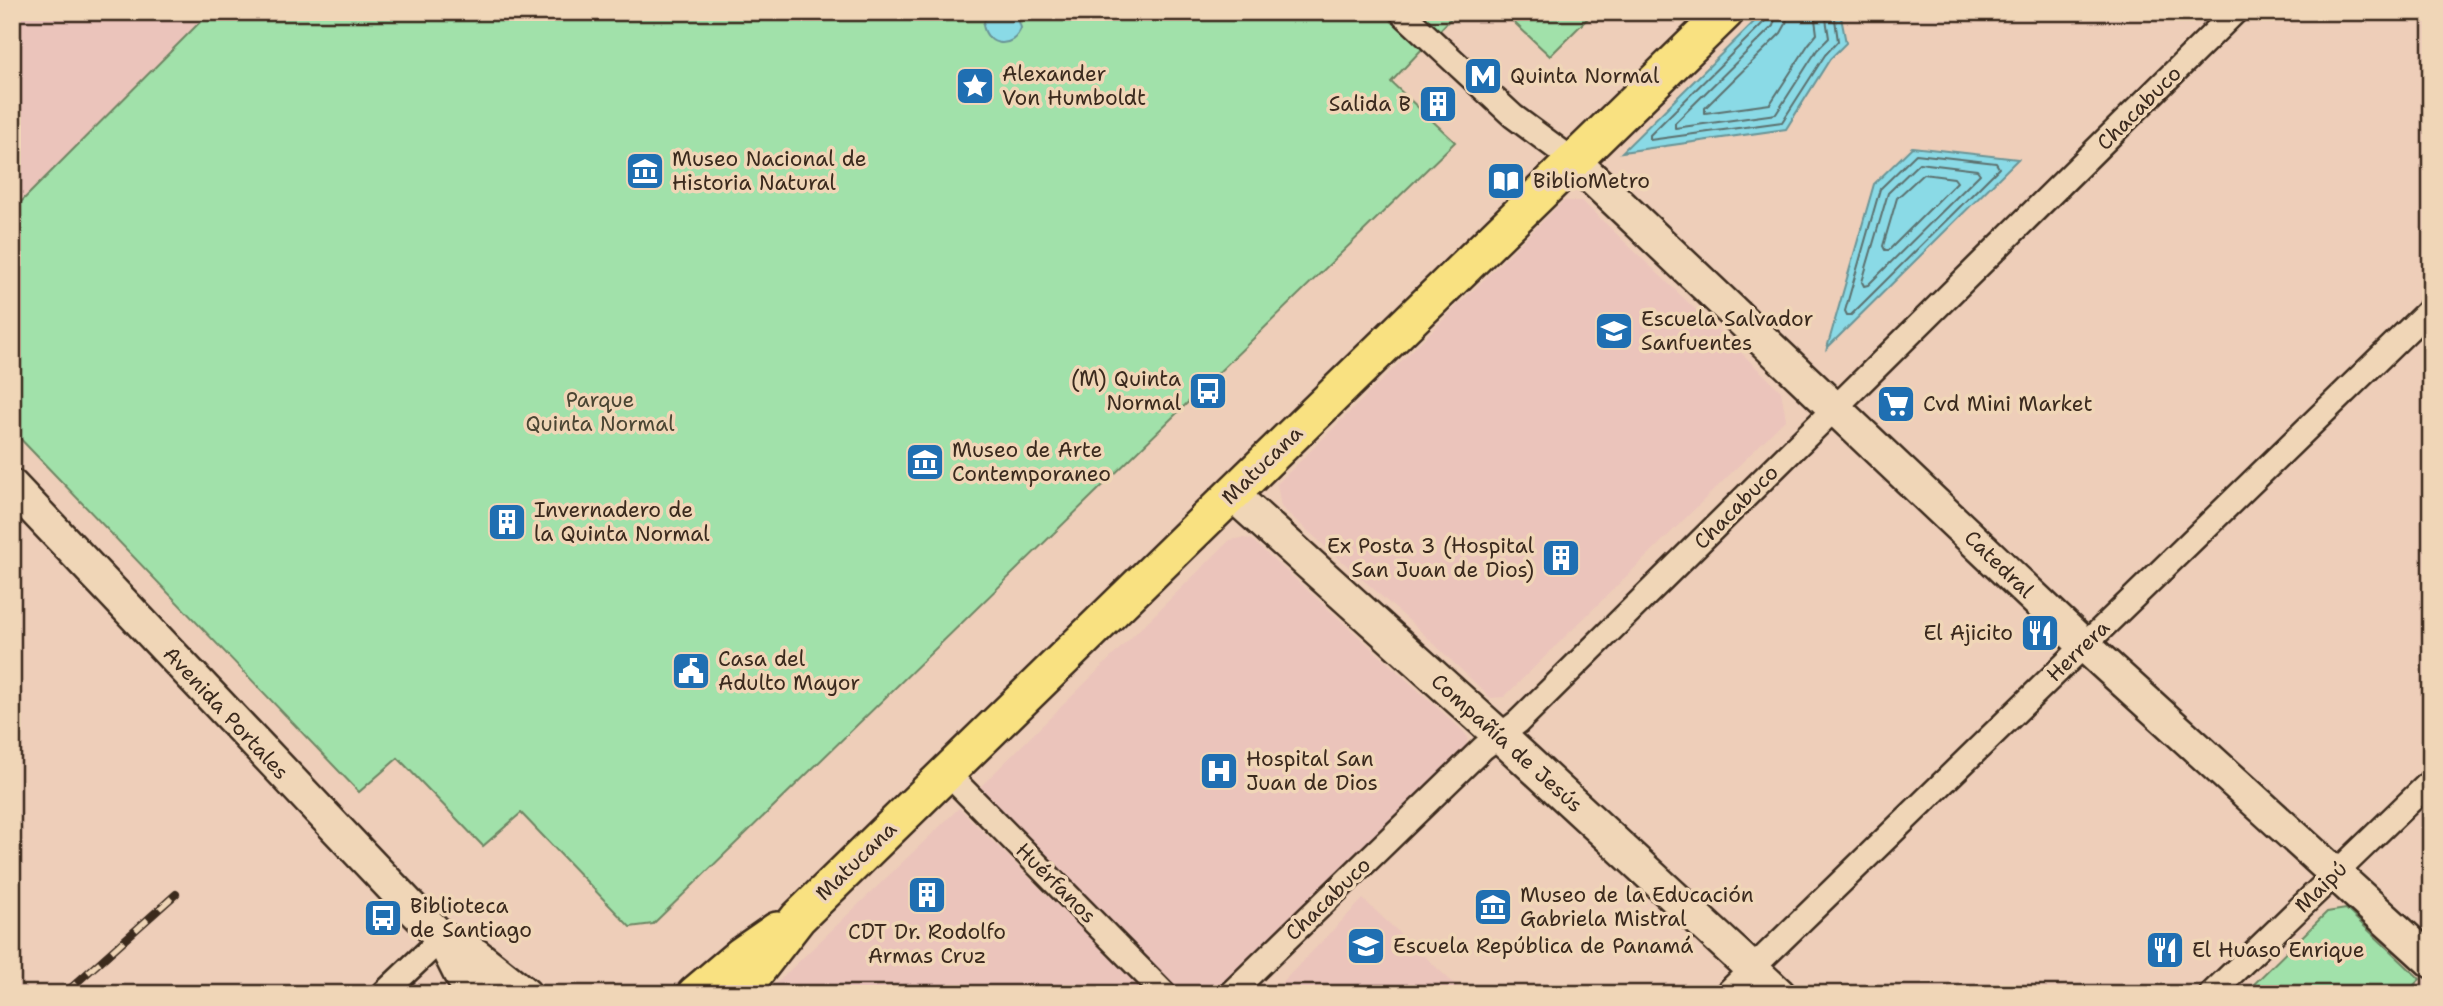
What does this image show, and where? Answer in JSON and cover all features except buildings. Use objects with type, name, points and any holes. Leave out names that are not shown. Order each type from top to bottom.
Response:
[{"type":"main road","name":"Matucana","points":[[739,994],[798,918],[1726,12]]},
{"type":"main road","name":"Catedral","points":[[1574,161],[2084,645],[2431,961]]},
{"type":"main road","name":"Avenida Portales","points":[[12,486],[382,878],[442,937],[476,955],[525,994]]},
{"type":"main road","name":"Compañía de Jesús","points":[[1232,494],[1500,736],[1779,994]]},
{"type":"main road","name":"Matucana","points":[[695,994],[741,955],[798,918]]},
{"type":"main road","name":"Avenida Portales","points":[[442,937],[460,974],[474,994]]},
{"type":"street","points":[[1401,12],[1513,116],[1574,161]]},
{"type":"street","name":"Chacabuco","points":[[1230,994],[1483,748],[1518,722],[2235,12]]},
{"type":"street","name":"Herrera","points":[[1726,994],[2431,307]]},
{"type":"street","name":"Huérfanos","points":[[947,773],[1165,994]]},
{"type":"street","name":"Maipú","points":[[2211,994],[2431,781]]},
{"type":"street","points":[[383,994],[442,937]]},
{"type":"shaded area","points":[[12,12],[210,12],[12,211]]},
{"type":"shaded area","points":[[1563,201],[1582,201],[1781,391],[1786,419],[1504,697],[1491,698],[1414,625],[1281,507],[1277,484]]},
{"type":"shaded area","name":"Hospital San Juan de Dios","points":[[1251,539],[1468,737],[1466,748],[1211,994],[1184,994],[979,788],[1230,540]]},
{"type":"shaded area","points":[[959,808],[1147,994],[765,994]]},
{"type":"shaded area","name":"Escuela República de Panamá","points":[[1363,899],[1465,994],[1271,994]]},
{"type":"green space","name":"Parque Quinta Normal","points":[[210,12],[1457,12],[1391,82],[1455,142],[653,924],[630,927],[521,813],[483,846],[398,758],[359,792],[12,430],[12,211]]},
{"type":"green space","points":[[1503,12],[1594,12],[1550,56]]},
{"type":"green space","points":[[2346,909],[2420,979],[2405,994],[2244,994],[2327,912]]},
{"type":"water","points":[[988,12],[1016,12],[1021,28],[1017,35],[1007,43],[990,38],[983,25]]},
{"type":"water","points":[[1764,12],[1840,12],[1846,43],[1830,59],[1786,129],[1622,152]]},
{"type":"water","points":[[1912,147],[2018,159],[1827,348],[1874,184]]},
{"type":"railway","points":[[64,994],[176,894]]},
{"type":"place","name":"Quinta Normal","points":[[1483,76]]},
{"type":"place","name":"Alexander Von Humboldt","points":[[975,86]]},
{"type":"place","name":"Salida B","points":[[1438,104]]},
{"type":"place","name":"Museo Nacional de Historia Natural","points":[[645,171]]},
{"type":"place","name":"BiblioMetro","points":[[1506,181]]},
{"type":"place","name":"Escuela Salvador Sanfuentes","points":[[1614,331]]},
{"type":"place","name":"(M) Quinta Normal","points":[[1208,391]]},
{"type":"place","name":"Cvd Mini Market","points":[[1896,404]]},
{"type":"place","name":"Museo de Arte Contemporaneo","points":[[925,462]]},
{"type":"place","name":"Invernadero de la Quinta Normal","points":[[507,522]]},
{"type":"place","name":"Ex Posta 3 (Hospital San Juan de Dios)","points":[[1561,558]]},
{"type":"place","name":"El Ajicito","points":[[2040,633]]},
{"type":"place","name":"Casa del Adulto Mayor","points":[[691,671]]},
{"type":"place","name":"Hospital San Juan de Dios","points":[[1219,771]]},
{"type":"place","name":"CDT Dr. Rodolfo Armas Cruz","points":[[927,895]]},
{"type":"place","name":"Museo de la Educación Gabriela Mistral","points":[[1493,907]]},
{"type":"place","name":"Biblioteca de Santiago","points":[[383,918]]},
{"type":"place","name":"Escuela República de Panamá","points":[[1366,946]]},
{"type":"place","name":"El Huaso Enrique","points":[[2165,950]]}]
